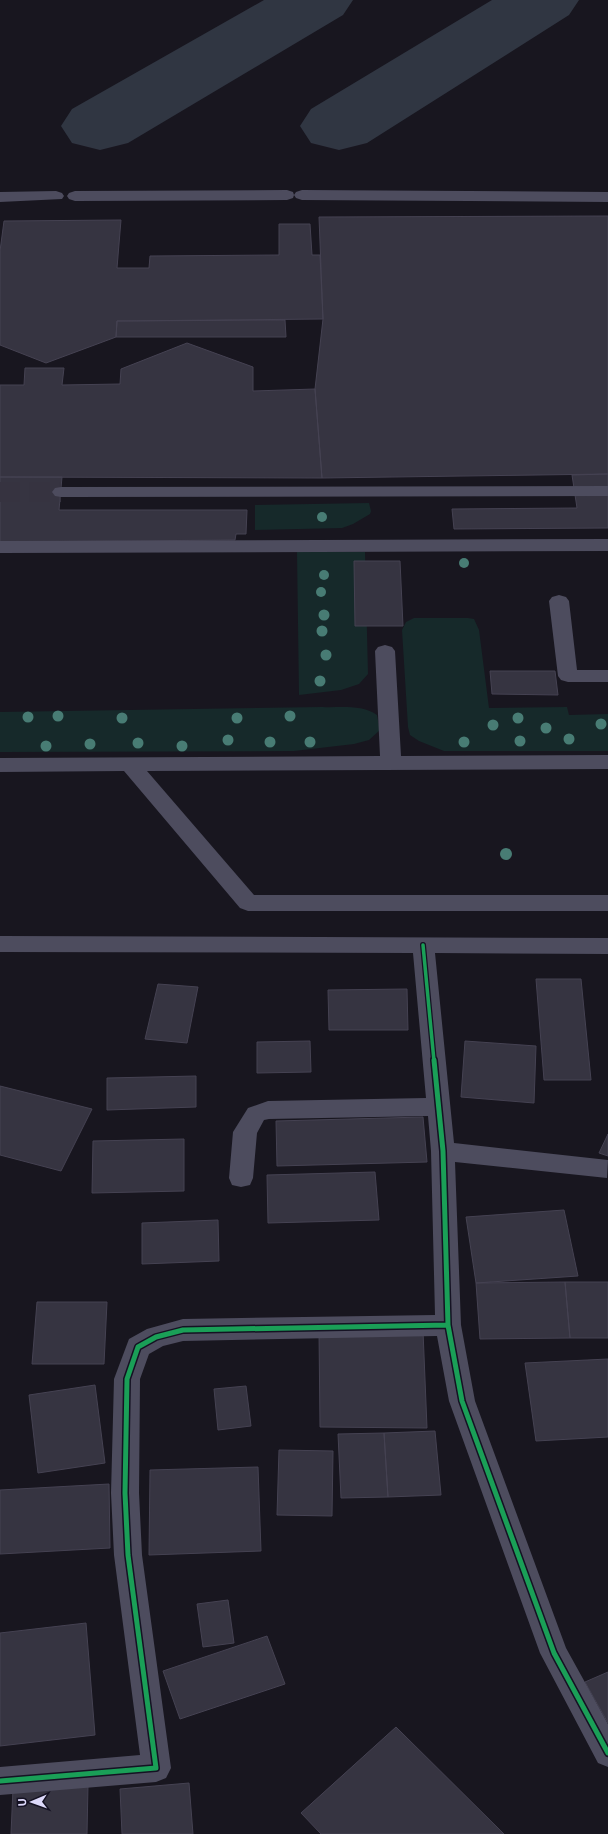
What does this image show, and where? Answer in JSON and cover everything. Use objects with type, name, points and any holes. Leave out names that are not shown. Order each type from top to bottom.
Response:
[{"type":"street","points":[[75,196],[294,195],[608,197]]},
{"type":"street","points":[[0,197],[56,196]]},
{"type":"street","points":[[60,492],[608,491]]},
{"type":"street","points":[[0,547],[608,545]]},
{"type":"street","points":[[558,601],[568,676],[608,676]]},
{"type":"street","points":[[385,651],[391,763]]},
{"type":"street","points":[[0,765],[608,762]]},
{"type":"street","points":[[129,764],[248,903],[608,903]]},
{"type":"street","points":[[0,944],[424,944],[608,946]]},
{"type":"street","points":[[424,944],[443,1151],[448,1326],[462,1401],[554,1653],[608,1753]]},
{"type":"street","points":[[241,1178],[245,1132],[256,1114],[268,1110],[439,1106]]},
{"type":"street","points":[[443,1151],[607,1169]]},
{"type":"street","points":[[0,1781],[156,1768],[128,1549],[125,1493],[127,1379],[138,1347],[156,1337],[183,1330],[448,1326]]},
{"type":"green space","points":[[369,503],[371,511],[370,514],[353,524],[342,528],[255,530],[255,505]]},
{"type":"green space","points":[[297,552],[365,552],[368,674],[359,684],[341,690],[299,695]]},
{"type":"green space","points":[[414,618],[474,619],[479,630],[489,708],[567,707],[569,715],[608,714],[608,751],[444,751],[419,741],[410,735],[408,727],[402,630],[406,622]]},
{"type":"green space","points":[[350,707],[364,709],[377,715],[380,730],[369,740],[354,744],[294,751],[0,752],[0,712]]},
{"type":"building","points":[[608,216],[608,474],[322,478],[315,389],[323,319],[319,217]]},
{"type":"building","points":[[121,220],[117,268],[149,268],[150,256],[279,255],[279,224],[310,224],[312,255],[320,255],[323,319],[117,321],[116,337],[46,363],[0,345],[0,251],[4,221]]},
{"type":"building","points":[[285,320],[286,337],[116,337],[117,321]]},
{"type":"building","points":[[187,343],[253,367],[253,391],[315,389],[322,478],[0,477],[0,385],[24,385],[25,368],[64,368],[62,385],[120,384],[121,369]]},
{"type":"building","points":[[608,474],[608,528],[454,529],[452,509],[577,508],[572,475]]},
{"type":"building","points":[[0,477],[62,477],[59,510],[247,510],[246,534],[236,534],[235,540],[0,542]]},
{"type":"building","points":[[354,561],[400,561],[403,626],[355,626]]},
{"type":"building","points":[[490,671],[555,671],[558,695],[492,694]]},
{"type":"building","points":[[536,979],[581,979],[591,1080],[544,1080]]},
{"type":"building","points":[[158,984],[198,987],[187,1043],[145,1039]]},
{"type":"building","points":[[407,989],[408,1030],[329,1030],[328,990]]},
{"type":"building","points":[[310,1041],[311,1072],[257,1073],[257,1042]]},
{"type":"building","points":[[465,1041],[536,1046],[534,1103],[461,1097]]},
{"type":"building","points":[[196,1076],[196,1107],[107,1110],[107,1078]]},
{"type":"building","points":[[0,1086],[92,1109],[61,1171],[0,1155]]},
{"type":"building","points":[[423,1117],[427,1162],[277,1166],[276,1121]]},
{"type":"building","points":[[608,1134],[608,1156],[599,1153]]},
{"type":"building","points":[[184,1139],[184,1191],[92,1193],[93,1141]]},
{"type":"building","points":[[375,1172],[379,1220],[268,1223],[267,1175]]},
{"type":"building","points":[[564,1210],[578,1276],[476,1283],[466,1217]]},
{"type":"building","points":[[218,1220],[219,1261],[142,1264],[142,1223]]},
{"type":"building","points":[[565,1282],[608,1282],[608,1338],[570,1338]]},
{"type":"building","points":[[565,1282],[570,1338],[480,1339],[476,1283]]},
{"type":"building","points":[[37,1302],[107,1302],[104,1364],[32,1364]]},
{"type":"building","points":[[319,1331],[423,1331],[427,1428],[320,1427]]},
{"type":"building","points":[[608,1359],[608,1437],[536,1441],[525,1363]]},
{"type":"building","points":[[95,1385],[105,1463],[38,1473],[29,1395]]},
{"type":"building","points":[[246,1386],[251,1426],[218,1430],[214,1389]]},
{"type":"building","points":[[435,1431],[441,1495],[388,1497],[384,1433]]},
{"type":"building","points":[[384,1433],[388,1497],[341,1498],[338,1434]]},
{"type":"building","points":[[279,1450],[333,1451],[332,1516],[277,1515]]},
{"type":"building","points":[[258,1467],[261,1551],[149,1555],[150,1470]]},
{"type":"building","points":[[109,1484],[110,1548],[0,1554],[0,1490]]},
{"type":"building","points":[[228,1600],[234,1643],[203,1647],[197,1604]]},
{"type":"building","points":[[86,1623],[95,1735],[0,1746],[0,1633]]},
{"type":"building","points":[[267,1636],[285,1684],[180,1719],[163,1671]]},
{"type":"building","points":[[608,1672],[608,1723],[585,1682]]},
{"type":"building","points":[[396,1727],[504,1834],[321,1834],[301,1813]]},
{"type":"building","points":[[189,1783],[193,1834],[122,1834],[120,1789]]},
{"type":"building","points":[[88,1785],[87,1834],[11,1834],[13,1788]]},
{"type":"taxiway","points":[[100,126],[317,0]]},
{"type":"taxiway","points":[[339,126],[543,0]]},
{"type":"tunnel","points":[[0,492],[61,492]]},
{"type":"cycle path","points":[[423,945],[443,1151],[448,1325],[462,1401],[554,1653],[608,1753]]},
{"type":"cycle path","points":[[0,1781],[156,1768],[128,1555],[125,1493],[127,1379],[138,1347],[156,1337],[183,1330],[448,1325]]}]
